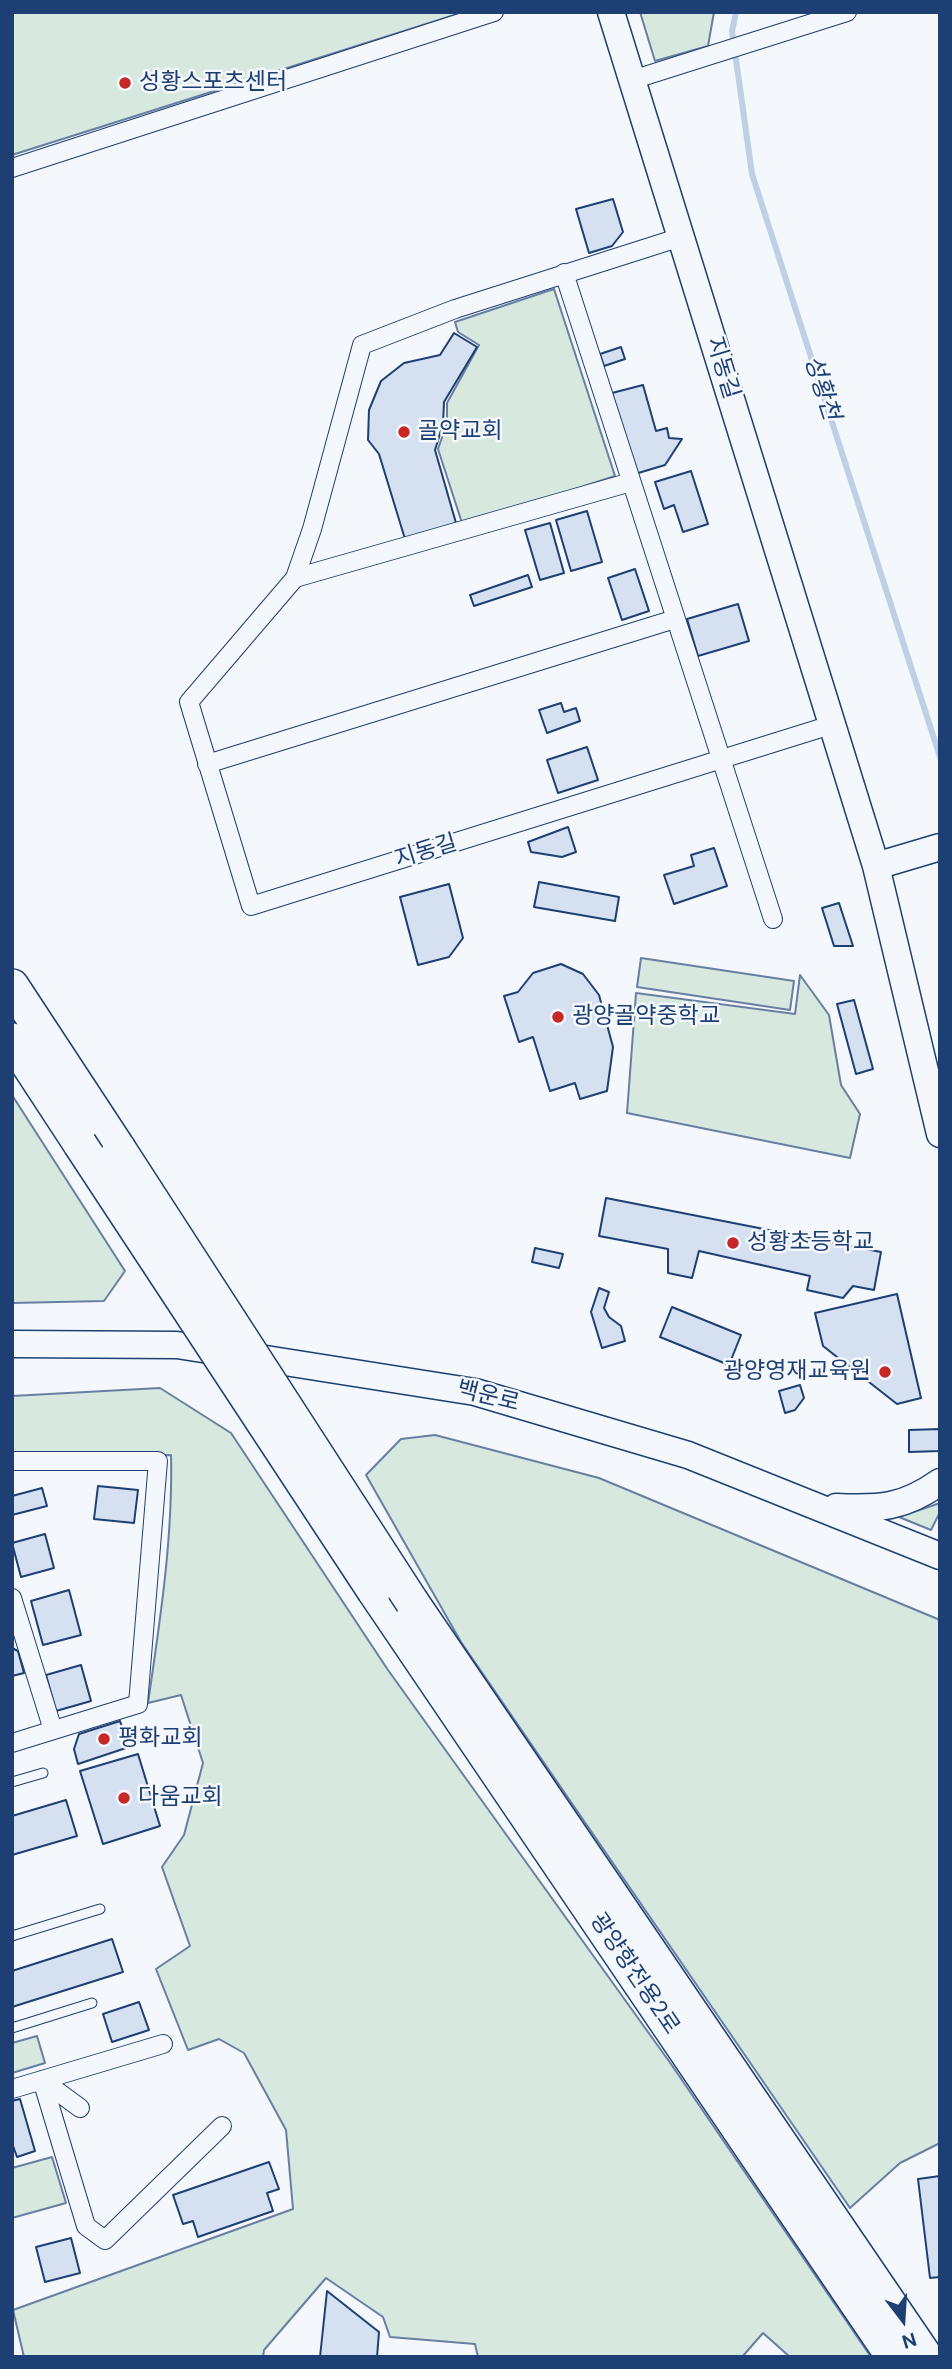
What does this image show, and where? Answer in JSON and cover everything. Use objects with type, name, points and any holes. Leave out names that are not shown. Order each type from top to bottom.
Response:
[{"type":"highway","name":"광양항전용2로","points":[[12,986],[412,1602],[926,2357]]},
{"type":"highway","name":"광양항전용2로","points":[[12,1040],[374,1591],[893,2357]]},
{"type":"street","points":[[12,168],[494,12]]},
{"type":"street","name":"지동길","points":[[611,12],[876,866],[940,1133]]},
{"type":"street","points":[[632,80],[844,13]]},
{"type":"street","points":[[675,619],[207,764],[189,702],[295,578],[312,529],[362,345],[456,309],[681,237]]},
{"type":"street","points":[[564,274],[773,919]]},
{"type":"street","points":[[295,578],[631,482]]},
{"type":"street","name":"지동길","points":[[207,764],[251,906],[834,724]]},
{"type":"street","points":[[876,866],[934,849]]},
{"type":"street","name":"백운로","points":[[12,1345],[177,1345],[475,1392],[688,1455],[939,1553]]},
{"type":"street","points":[[12,1461],[159,1461],[138,1704],[12,1743]]},
{"type":"street","points":[[818,1507],[881,1509],[920,1496],[940,1482]]},
{"type":"street","points":[[12,1598],[16,1626],[53,1730]]},
{"type":"street","points":[[12,2089],[163,2044]]},
{"type":"street","points":[[42,2080],[80,2108]]},
{"type":"street","points":[[42,2080],[86,2226],[105,2240],[222,2126]]},
{"type":"lane","points":[[12,1782],[43,1773]]},
{"type":"lane","points":[[12,1936],[100,1909]]},
{"type":"lane","points":[[12,2028],[92,2003]]},
{"type":"shaded area","name":"성황스포츠센터","points":[[12,12],[464,12],[12,155]]},
{"type":"shaded area","points":[[640,12],[714,12],[708,46],[655,61]]},
{"type":"shaded area","points":[[554,289],[615,476],[463,526],[438,449],[447,423],[447,403],[479,345],[458,332],[455,322]]},
{"type":"shaded area","points":[[641,958],[794,981],[790,1010],[637,987]]},
{"type":"shaded area","points":[[800,975],[829,1015],[841,1085],[860,1114],[850,1158],[627,1113],[636,993],[795,1014]]},
{"type":"shaded area","points":[[12,1095],[125,1271],[104,1301],[12,1303]]},
{"type":"shaded area","points":[[160,1388],[231,1433],[388,1670],[671,2064],[871,2357],[790,2357],[763,2333],[742,2357],[478,2357],[475,2344],[390,2337],[383,2317],[326,2278],[264,2350],[263,2357],[24,2357],[13,2310],[293,2209],[286,2130],[244,2053],[219,2039],[188,2050],[156,1969],[190,1946],[162,1867],[184,1835],[203,1763],[181,1695],[148,1703],[168,1548],[171,1455],[12,1460],[12,1396]]},
{"type":"shaded area","points":[[435,1435],[599,1478],[940,1620],[940,2143],[900,2163],[850,2208],[461,1642],[366,1475],[401,1439]]},
{"type":"shaded area","points":[[940,1503],[940,1512],[931,1530],[899,1517]]},
{"type":"shaded area","points":[[37,2036],[45,2063],[12,2073],[12,2043]]},
{"type":"shaded area","points":[[52,2157],[66,2203],[12,2218],[12,2168]]},
{"type":"building","points":[[613,199],[623,232],[612,246],[589,253],[576,209]]},
{"type":"building","name":"골약교회","points":[[454,333],[477,347],[444,402],[443,424],[435,450],[456,523],[405,539],[379,454],[368,440],[369,410],[381,381],[404,363],[440,355]]},
{"type":"building","points":[[621,347],[625,359],[604,366],[600,354]]},
{"type":"building","points":[[643,385],[656,431],[667,428],[669,438],[682,439],[665,465],[635,474],[612,393]]},
{"type":"building","points":[[691,471],[708,524],[683,532],[674,505],[664,509],[655,482]]},
{"type":"building","points":[[587,511],[602,562],[571,571],[556,520]]},
{"type":"building","points":[[550,523],[564,573],[540,580],[525,530]]},
{"type":"building","points":[[635,569],[649,611],[622,620],[608,578]]},
{"type":"building","points":[[528,575],[532,587],[474,606],[470,595]]},
{"type":"building","points":[[738,604],[749,641],[698,656],[687,619]]},
{"type":"building","points":[[561,703],[564,712],[576,708],[580,721],[547,733],[539,710]]},
{"type":"building","points":[[587,747],[598,780],[558,793],[547,760]]},
{"type":"building","points":[[568,827],[576,852],[562,857],[531,852],[528,842]]},
{"type":"building","points":[[714,848],[727,886],[674,904],[664,875],[694,866],[691,855]]},
{"type":"building","points":[[539,882],[619,897],[615,921],[534,907]]},
{"type":"building","points":[[449,884],[463,938],[449,957],[418,965],[400,897]]},
{"type":"building","points":[[839,903],[853,946],[834,946],[822,908]]},
{"type":"building","name":"광양골약중학교","points":[[561,964],[583,974],[599,995],[613,1047],[607,1091],[580,1099],[575,1083],[550,1091],[533,1037],[519,1042],[504,996],[518,992],[533,973]]},
{"type":"building","points":[[854,1000],[873,1069],[856,1074],[837,1004]]},
{"type":"building","name":"성황초등학교","points":[[606,1198],[881,1252],[874,1290],[853,1286],[843,1298],[807,1290],[810,1276],[699,1251],[692,1278],[668,1273],[668,1249],[599,1236]]},
{"type":"building","points":[[535,1248],[563,1254],[559,1268],[532,1262]]},
{"type":"building","points":[[599,1288],[609,1292],[604,1308],[609,1317],[621,1326],[625,1341],[602,1348],[591,1312]]},
{"type":"building","name":"광양영재교육원","points":[[897,1294],[921,1398],[897,1404],[823,1346],[815,1313]]},
{"type":"building","points":[[672,1307],[741,1335],[729,1365],[660,1337]]},
{"type":"building","points":[[800,1385],[804,1398],[795,1410],[785,1413],[779,1391]]},
{"type":"building","points":[[940,1429],[940,1451],[909,1452],[909,1430]]},
{"type":"building","points":[[98,1486],[138,1490],[134,1523],[94,1519]]},
{"type":"building","points":[[42,1488],[47,1506],[12,1515],[12,1496]]},
{"type":"building","points":[[45,1534],[54,1568],[21,1577],[12,1543]]},
{"type":"building","points":[[69,1590],[81,1635],[43,1645],[31,1601]]},
{"type":"building","points":[[12,1648],[18,1651],[24,1673],[12,1676]]},
{"type":"building","points":[[81,1665],[91,1701],[56,1711],[46,1675]]},
{"type":"building","points":[[120,1721],[129,1747],[78,1764],[74,1749],[79,1734]]},
{"type":"building","points":[[138,1754],[160,1826],[103,1844],[80,1771]]},
{"type":"building","points":[[66,1800],[77,1836],[12,1855],[12,1816]]},
{"type":"building","points":[[112,1939],[123,1972],[12,2007],[12,1971]]},
{"type":"building","points":[[139,2002],[149,2030],[112,2042],[103,2014]]},
{"type":"building","points":[[20,2099],[35,2151],[17,2157],[12,2143],[12,2101]]},
{"type":"building","points":[[269,2162],[279,2189],[267,2193],[273,2211],[198,2237],[193,2221],[183,2224],[173,2195]]},
{"type":"building","points":[[940,2176],[940,2277],[930,2278],[918,2179]]},
{"type":"building","points":[[71,2238],[80,2273],[45,2282],[36,2247]]},
{"type":"building","points":[[327,2291],[379,2332],[377,2357],[320,2357]]},
{"type":"waterway","name":"성황천","points":[[736,12],[732,31],[752,174],[940,757]]},
{"type":"place","name":"성황스포츠센터","points":[[125,83]]},
{"type":"place","name":"골약교회","points":[[404,432]]},
{"type":"place","name":"광양골약중학교","points":[[558,1017]]},
{"type":"place","name":"성황초등학교","points":[[733,1243]]},
{"type":"place","name":"광양영재교육원","points":[[885,1372]]},
{"type":"place","name":"평화교회","points":[[104,1739]]},
{"type":"place","name":"다움교회","points":[[124,1798]]}]
